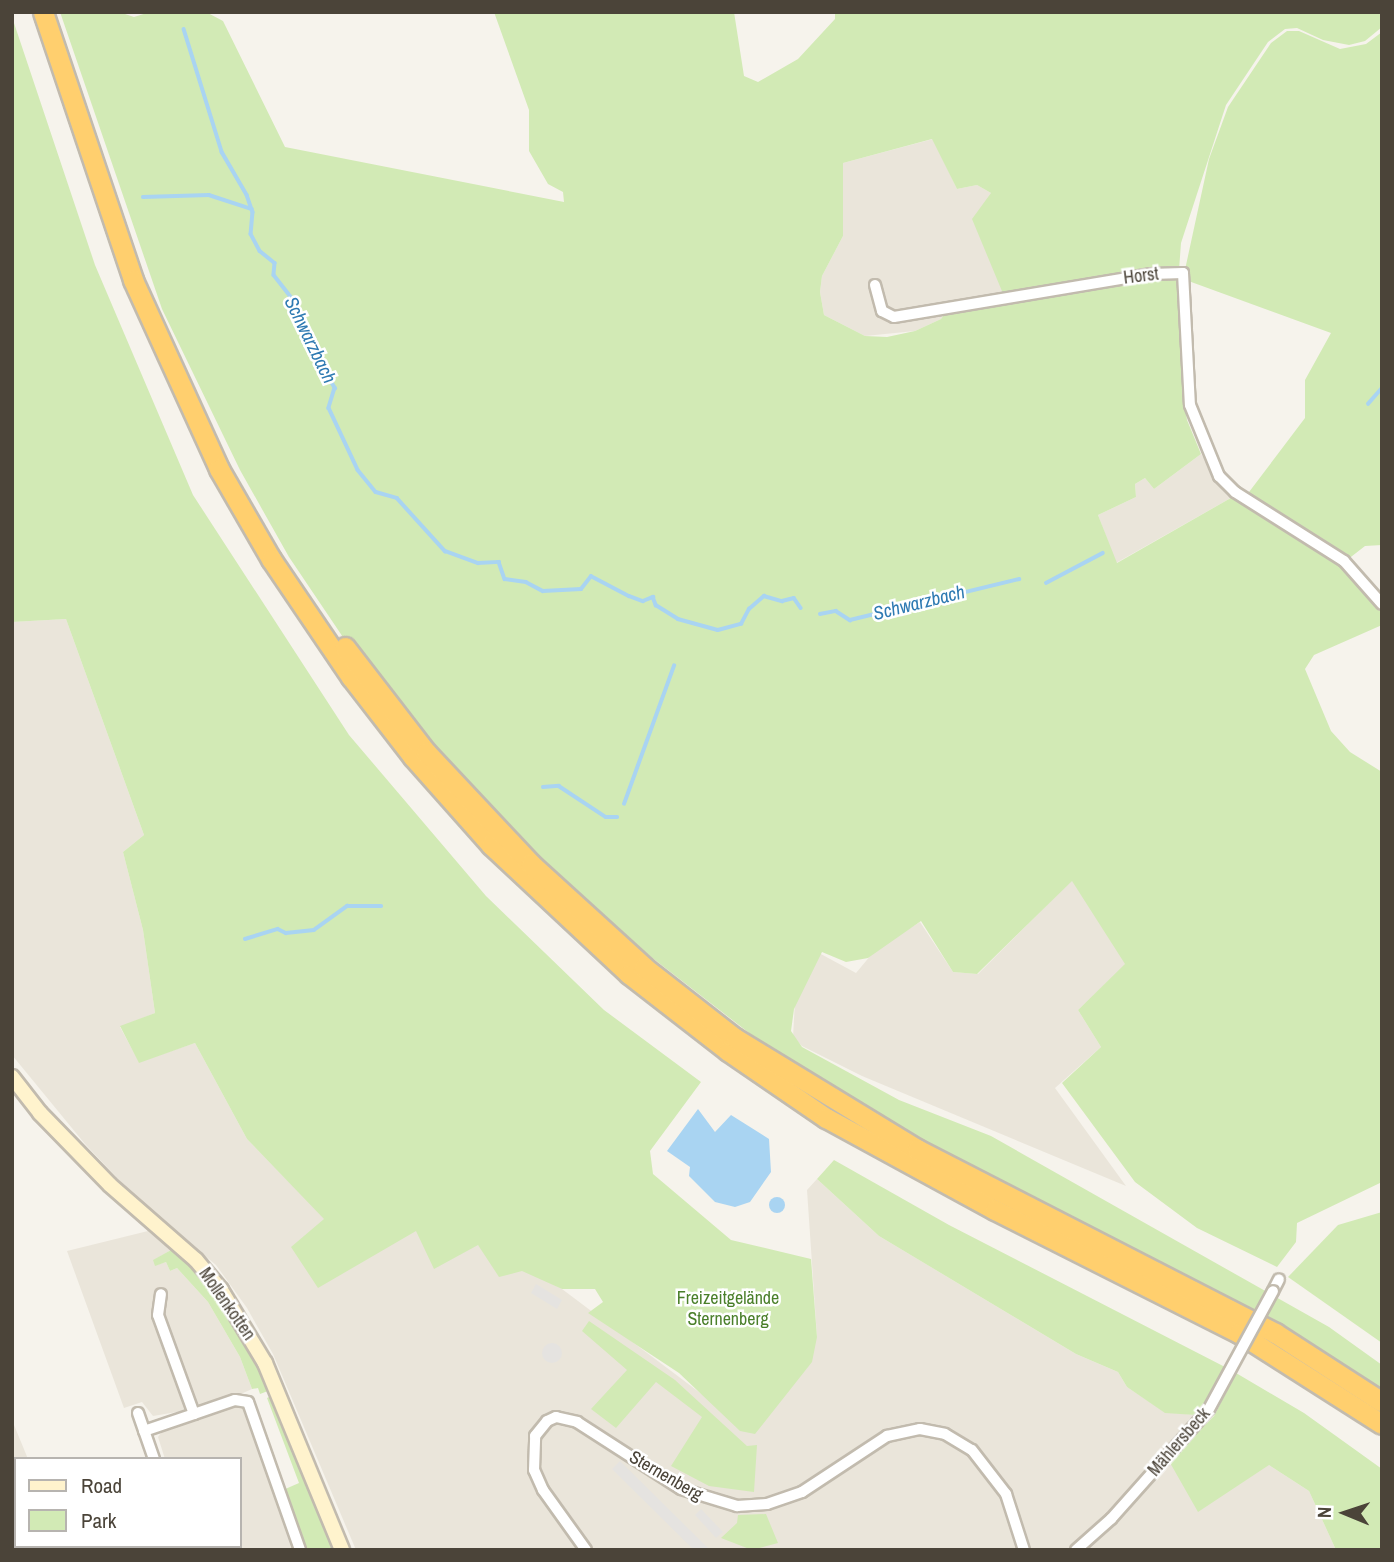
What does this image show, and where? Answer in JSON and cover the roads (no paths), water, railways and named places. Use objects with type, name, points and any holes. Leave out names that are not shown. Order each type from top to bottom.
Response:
[{"type":"highway","points":[[43,12],[133,280],[219,469],[282,576],[351,677],[413,757],[491,845],[629,974],[728,1051],[826,1118],[995,1210],[1239,1333],[1382,1424]]},
{"type":"highway","points":[[54,12],[130,238],[171,341],[226,456],[282,554],[348,651],[426,752],[483,815],[644,967],[758,1053],[953,1169],[1275,1333],[1382,1402]]},
{"type":"main road","name":"Mollenkotten","points":[[12,1077],[40,1113],[110,1185],[196,1260],[229,1300],[250,1334],[294,1427],[342,1550]]},
{"type":"street","name":"Horst","points":[[875,285],[882,311],[894,317],[1151,274],[1183,273],[1190,405],[1219,476],[1344,561],[1382,604]]},
{"type":"street","name":"Mählersbeck","points":[[1076,1550],[1111,1519],[1209,1409],[1279,1279]]},
{"type":"street","points":[[161,1294],[158,1315],[194,1414]]},
{"type":"street","points":[[144,1430],[236,1400],[248,1402],[300,1550]]},
{"type":"street","points":[[138,1413],[153,1457]]},
{"type":"street","name":"Sternenberg","points":[[586,1550],[543,1490],[534,1470],[535,1436],[547,1421],[556,1418],[577,1422],[681,1489],[737,1506],[767,1504],[802,1492],[887,1436],[920,1429],[945,1434],[972,1450],[1006,1494],[1024,1550]]},
{"type":"water","points":[[698,1109],[715,1132],[731,1115],[769,1139],[771,1172],[750,1202],[735,1207],[715,1202],[689,1176],[690,1167],[667,1151]]},
{"type":"water","points":[[774,1197],[780,1197],[785,1205],[783,1211],[774,1213],[769,1208],[769,1202]]},
{"type":"waterway","name":"Schwarzbach","points":[[184,29],[222,152],[247,195],[253,212],[251,234],[260,251],[275,263],[274,275],[296,303],[303,328],[315,343],[319,362],[335,388],[329,408],[358,470],[376,492],[397,498],[445,551],[478,563],[499,562],[505,579],[526,582],[543,591],[581,589],[591,576],[643,601],[653,597],[656,605],[678,619],[718,630],[741,624],[749,609],[764,596],[782,601],[794,598],[801,608]]},
{"type":"waterway","points":[[143,197],[209,195],[252,209]]},
{"type":"waterway","name":"Schwarzbach","points":[[1368,404],[1382,388]]},
{"type":"waterway","name":"Schwarzbach","points":[[1046,583],[1103,553]]},
{"type":"waterway","name":"Schwarzbach","points":[[820,614],[836,611],[850,620],[1019,579]]},
{"type":"waterway","points":[[624,804],[674,666]]},
{"type":"waterway","points":[[543,787],[559,786],[606,817],[617,817]]},
{"type":"waterway","points":[[245,939],[278,929],[286,933],[314,930],[347,906],[381,906]]},
{"type":"park label","name":"Freizeitgelände Sternenberg","points":[[728,1309]]}]
